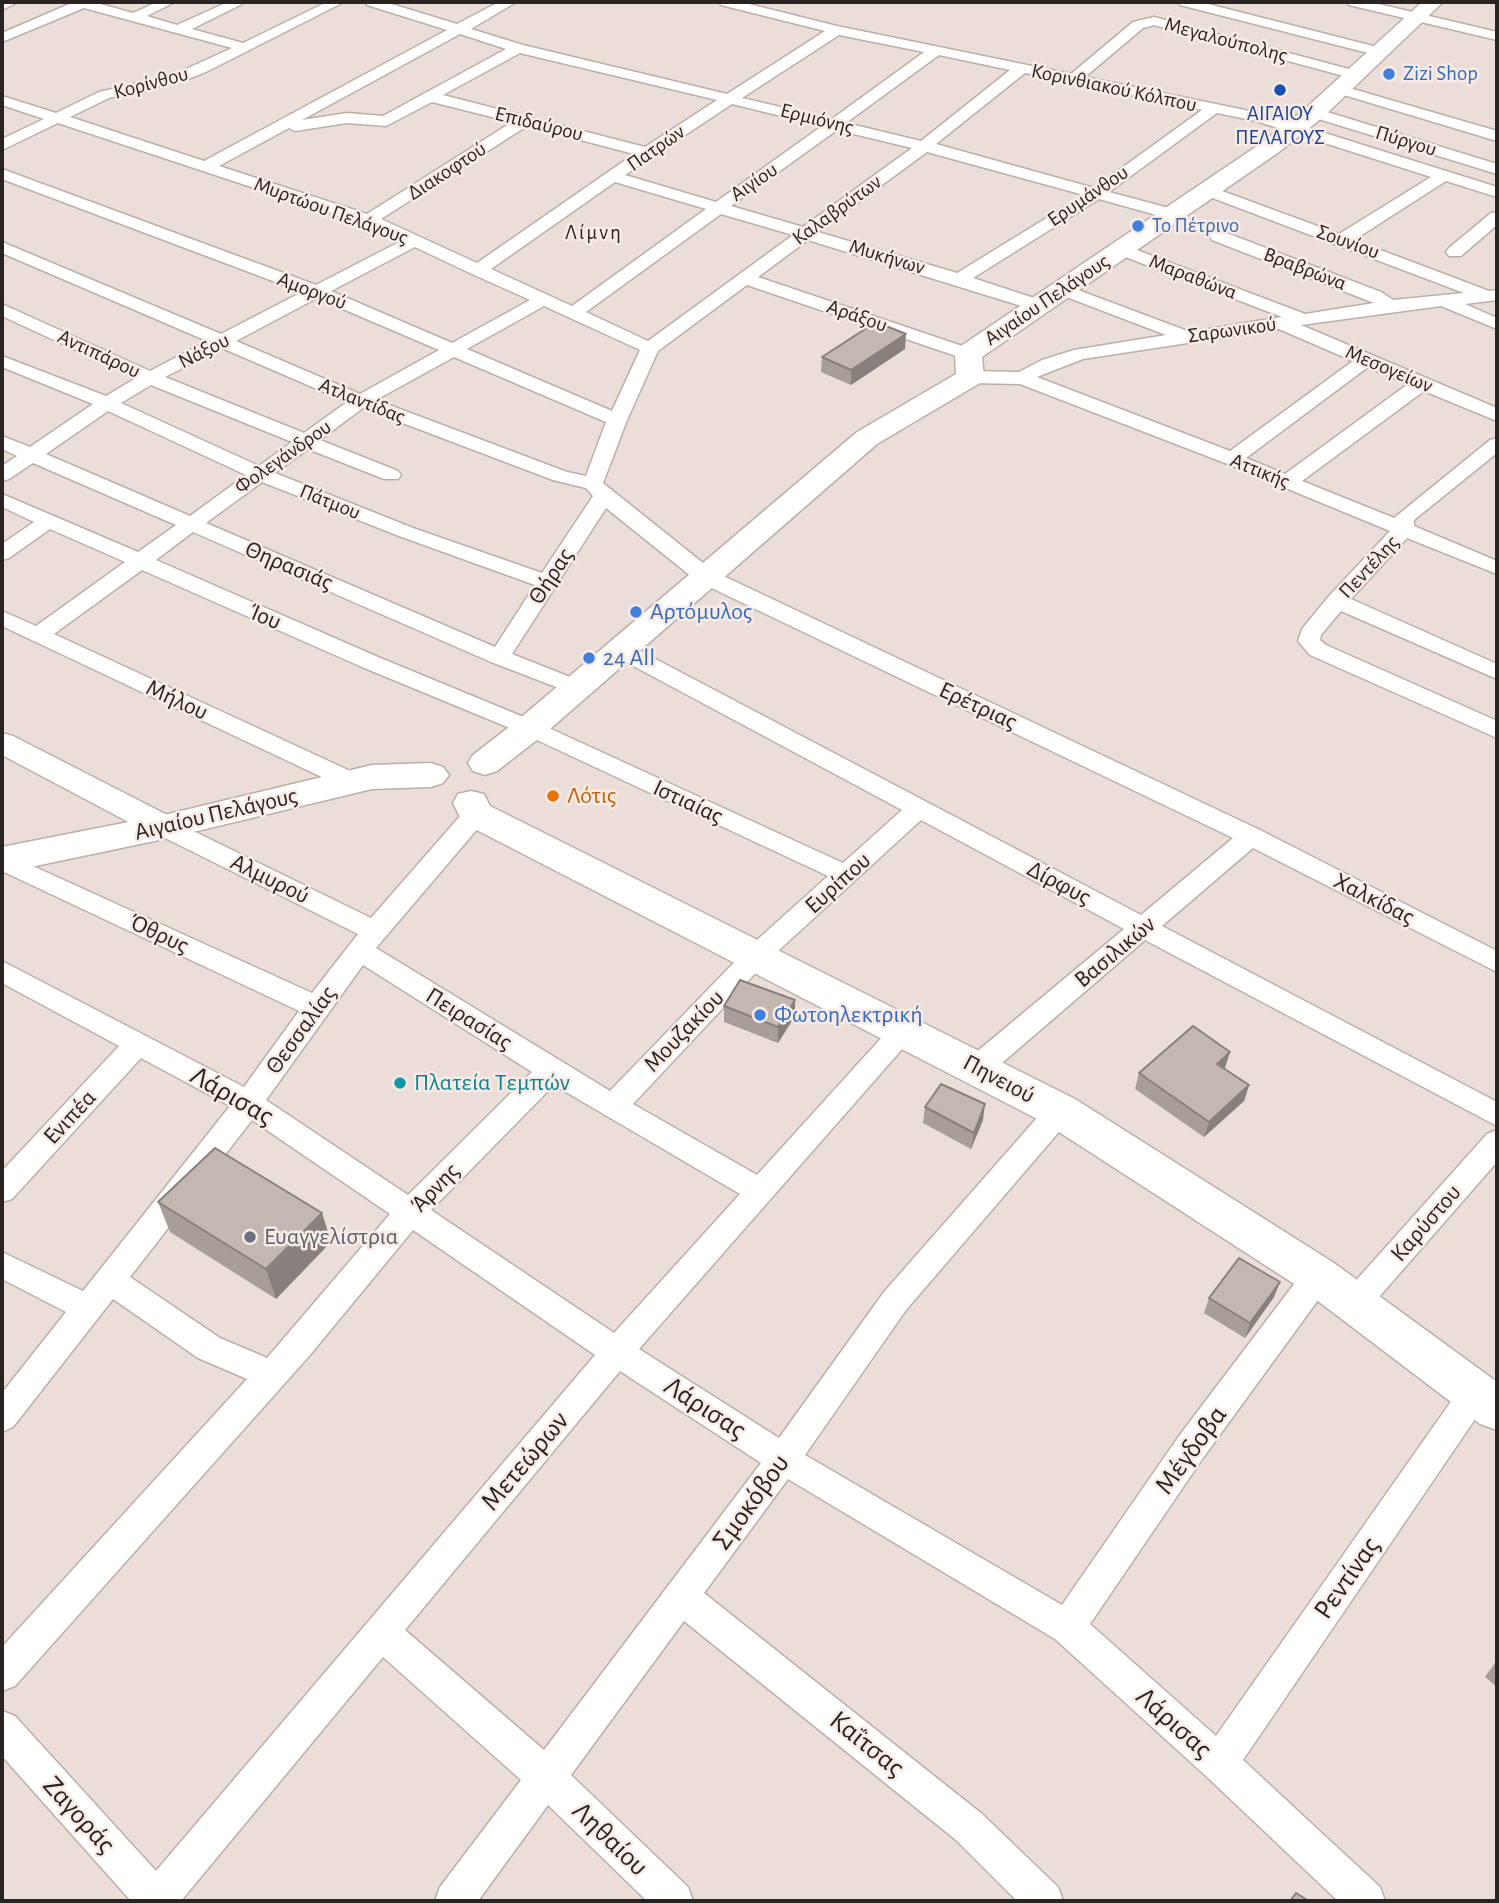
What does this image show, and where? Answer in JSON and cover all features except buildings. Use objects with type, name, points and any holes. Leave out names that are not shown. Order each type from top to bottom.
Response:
[{"type":"main road","name":"Αιγαίου Πελάγους","points":[[485,763],[530,728],[867,438],[969,366],[1037,305],[1174,215],[1305,120],[1433,2]]},
{"type":"main road","points":[[431,775],[450,761],[468,759],[485,763],[495,772],[496,784],[474,808]]},
{"type":"main road","name":"Αιγαίου Πελάγους","points":[[2,860],[164,827],[379,776],[431,775]]},
{"type":"main road","name":"Πηνειού","points":[[431,775],[429,789],[441,800],[474,808],[1060,1111],[1318,1276],[1486,1401]]},
{"type":"street","points":[[2,6],[11,2]]},
{"type":"street","points":[[2,38],[83,2],[243,47]]},
{"type":"street","points":[[134,17],[168,2]]},
{"type":"street","points":[[179,29],[239,2]]},
{"type":"street","name":"Κορίνθου","points":[[2,145],[104,95],[180,77],[337,2]]},
{"type":"street","name":"Ερμιόνης","points":[[372,2],[518,48],[925,146],[1174,215]]},
{"type":"street","points":[[205,167],[509,2]]},
{"type":"street","name":"Κορινθιακού Κόλπου","points":[[726,2],[838,30],[1021,69],[1214,108],[1305,120],[1445,175],[1497,192]]},
{"type":"street","points":[[1154,21],[1179,2]]},
{"type":"street","points":[[1185,2],[1380,52]]},
{"type":"street","points":[[1354,2],[1497,36]]},
{"type":"street","name":"Μεγαλούπολης","points":[[1074,79],[1138,25],[1154,21],[1347,82]]},
{"type":"street","name":"Πατρών","points":[[478,270],[615,177],[647,152],[838,30]]},
{"type":"street","points":[[271,131],[347,118],[386,121],[518,48]]},
{"type":"street","name":"Αιγίου","points":[[572,314],[937,50]]},
{"type":"street","name":"Καλαβρύτων","points":[[650,348],[925,146],[1021,69]]},
{"type":"street","points":[[1347,82],[1497,136]]},
{"type":"street","name":"Επιδαύρου","points":[[432,97],[647,152]]},
{"type":"street","name":"Μυρτώου Πελάγους","points":[[2,100],[369,220],[650,348]]},
{"type":"street","name":"Ερυμάνθου","points":[[959,279],[1095,195],[1214,108]]},
{"type":"street","name":"Πύργου","points":[[1305,120],[1497,169]]},
{"type":"street","name":"Διακοφτού","points":[[369,220],[524,121]]},
{"type":"street","name":"Αμοργού","points":[[2,174],[316,291],[617,420]]},
{"type":"street","points":[[1342,240],[1445,175]]},
{"type":"street","name":"Μυκήνων","points":[[615,177],[959,279],[1037,305]]},
{"type":"street","name":"Σουνίου","points":[[1208,191],[1492,295]]},
{"type":"street","points":[[1455,252],[1497,217]]},
{"type":"street","name":"Βραβρώνα","points":[[1218,236],[1375,296],[1390,306]]},
{"type":"street","name":"Νάξου","points":[[2,475],[107,403],[150,378],[414,241]]},
{"type":"street","name":"Ατλαντίδας","points":[[2,247],[361,401],[598,490],[705,576]]},
{"type":"street","name":"Μαραθώνα","points":[[1121,249],[1303,320]]},
{"type":"street","name":"Αράξου","points":[[745,278],[969,366]]},
{"type":"street","points":[[1062,289],[1186,337]]},
{"type":"street","name":"Σαρωνικού","points":[[969,366],[1022,378],[1049,364],[1080,354],[1390,306],[1492,295]]},
{"type":"street","name":"Φολεγάνδρου","points":[[38,635],[189,523],[361,401],[542,300]]},
{"type":"street","points":[[1442,300],[1497,324]]},
{"type":"street","name":"Αντιπάρου","points":[[2,309],[150,378],[391,475]]},
{"type":"street","name":"Μεσογείων","points":[[1281,323],[1497,415]]},
{"type":"street","name":"Θήρας","points":[[499,657],[547,582],[598,490],[617,420],[650,348]]},
{"type":"street","points":[[1232,459],[1366,360]]},
{"type":"street","name":"Πάτμου","points":[[2,361],[107,403],[258,474],[406,532],[547,582]]},
{"type":"street","name":"Αττικής","points":[[1022,378],[1232,459],[1497,569]]},
{"type":"street","points":[[1287,482],[1422,383]]},
{"type":"street","name":"Θηρασιάς","points":[[2,442],[499,657],[577,688]]},
{"type":"street","name":"Πεντέλης","points":[[1497,444],[1404,518],[1403,530],[1337,601],[1310,634],[1309,641],[1318,650],[1497,730]]},
{"type":"street","name":"Ίου","points":[[2,500],[138,562],[530,728]]},
{"type":"street","points":[[2,554],[48,521]]},
{"type":"street","name":"Ερέτριας","points":[[705,576],[1251,836]]},
{"type":"street","points":[[1337,601],[1497,672]]},
{"type":"street","name":"Μήλου","points":[[2,618],[353,782]]},
{"type":"street","name":"Δίρφυς","points":[[621,650],[1497,1115]]},
{"type":"street","name":"Ιστιαίας","points":[[530,728],[847,875]]},
{"type":"street","points":[[2,743],[164,827]]},
{"type":"street","name":"Θεσσαλίας","points":[[2,1417],[249,1104],[316,1007],[474,808]]},
{"type":"street","name":"Ευρίπου","points":[[756,956],[919,808]]},
{"type":"street","name":"Αλμυρού","points":[[164,827],[368,941]]},
{"type":"street","name":"Βασιλικών","points":[[978,1068],[1251,836]]},
{"type":"street","name":"Χαλκίδας","points":[[1251,836],[1497,962]]},
{"type":"street","name":"Όθρυς","points":[[2,860],[316,1007]]},
{"type":"street","name":"Πειρασίας","points":[[368,941],[551,1070],[760,1191]]},
{"type":"street","name":"Μουζακίου","points":[[613,1106],[756,956]]},
{"type":"street","name":"Λάρισας","points":[[2,971],[249,1104],[617,1352],[783,1459],[1067,1627],[1219,1763],[1366,1901]]},
{"type":"street","name":"Μετεώρων","points":[[157,1901],[617,1352],[904,1031]]},
{"type":"street","name":"Ενιπέα","points":[[2,1190],[138,1044]]},
{"type":"street","name":"Άρνης","points":[[271,1375],[411,1211],[551,1070]]},
{"type":"street","name":"Σμοκόβου","points":[[454,1901],[783,1459],[895,1301],[1060,1111]]},
{"type":"street","name":"Καρύστου","points":[[1354,1304],[1497,1142]]},
{"type":"street","points":[[2,1265],[89,1309]]},
{"type":"street","name":"Μέγδοβα","points":[[1067,1627],[1191,1447],[1318,1276]]},
{"type":"street","points":[[2,1673],[271,1375],[209,1348],[111,1280]]},
{"type":"street","name":"Ρεντίνας","points":[[1219,1763],[1486,1401]]},
{"type":"street","name":"Καΐτσας","points":[[681,1597],[970,1826],[1044,1901]]},
{"type":"street","points":[[382,1633],[546,1777]]},
{"type":"street","name":"Ζαγοράς","points":[[2,1728],[157,1901]]},
{"type":"street","name":"Ληθαίου","points":[[546,1777],[674,1901]]},
{"type":"place","name":"Zizi Shop","points":[[1389,74]]},
{"type":"place","name":"ΑΙΓΑΙΟΥ ΠΕΛΑΓΟΥΣ","points":[[1280,90]]},
{"type":"place","name":"Το Πέτρινο","points":[[1138,226]]},
{"type":"place","name":"Αρτόμυλος","points":[[636,612]]},
{"type":"place","name":"24 All","points":[[589,658]]},
{"type":"place","name":"Λότις","points":[[553,796]]},
{"type":"place","name":"Φωτοηλεκτρική","points":[[760,1015]]},
{"type":"place","name":"Πλατεία Τεμπών","points":[[400,1083]]},
{"type":"place","name":"Ευαγγελίστρια","points":[[250,1237]]},
{"type":"district","name":"Λίμνη","points":[[594,233]]}]
